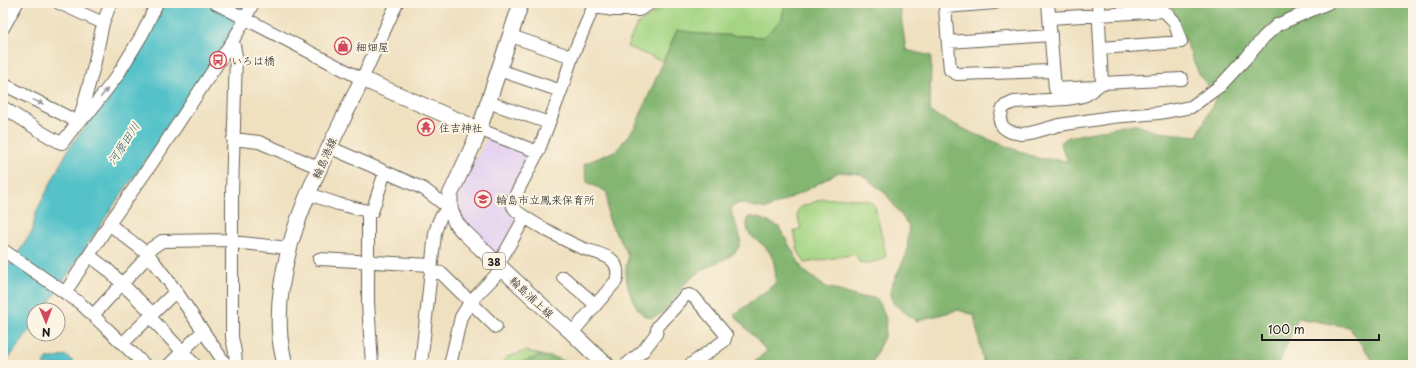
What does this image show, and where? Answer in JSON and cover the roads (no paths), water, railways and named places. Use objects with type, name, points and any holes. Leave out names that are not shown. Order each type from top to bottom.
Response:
[{"type":"main road","points":[[450,209],[450,195],[476,139],[478,129],[522,3]]},
{"type":"main road","points":[[362,79],[478,129]]},
{"type":"main road","name":"輪島港線","points":[[285,365],[280,338],[280,298],[289,248],[309,194],[329,147],[362,79]]},
{"type":"main road","name":"輪島浦上線","points":[[450,209],[456,223],[500,267],[572,333],[593,355],[607,365]]},
{"type":"street","points":[[3,28],[17,3]]},
{"type":"street","points":[[59,3],[103,23]]},
{"type":"street","points":[[78,122],[94,66],[103,23],[111,3]]},
{"type":"street","points":[[3,107],[30,126],[62,143],[78,122],[87,115],[117,76],[143,33],[157,3]]},
{"type":"street","points":[[215,3],[362,79],[397,3]]},
{"type":"street","points":[[62,291],[90,256],[109,224],[152,163],[233,40],[253,3]]},
{"type":"street","points":[[572,333],[616,282],[617,267],[613,260],[580,247],[525,217],[514,208],[512,202],[538,152],[561,92],[572,57],[594,5],[614,10],[639,10],[651,3]]},
{"type":"street","points":[[995,3],[945,7],[950,70],[957,74],[1053,71]]},
{"type":"street","points":[[1048,3],[1055,89],[1182,79]]},
{"type":"street","points":[[1098,9],[1101,48],[1099,85],[1086,95],[1079,97],[1014,102],[1008,104],[1002,110],[1000,121],[1007,130],[1022,134],[1031,133],[1059,125],[1112,117],[1159,113],[1191,107],[1220,86],[1248,57],[1264,37],[1277,26],[1328,3]]},
{"type":"street","points":[[1050,18],[1098,9],[1164,11],[1174,21],[1181,42],[1101,48]]},
{"type":"street","points":[[511,34],[514,38],[572,57]]},
{"type":"street","points":[[948,42],[1051,35]]},
{"type":"street","points":[[233,40],[236,56],[233,139],[232,337],[236,365]]},
{"type":"street","points":[[498,70],[561,92]]},
{"type":"street","points":[[3,84],[78,122]]},
{"type":"street","points":[[488,102],[549,123]]},
{"type":"street","points":[[478,129],[538,152]]},
{"type":"street","points":[[233,139],[259,142],[320,168]]},
{"type":"street","points":[[329,147],[424,189],[450,209],[444,212],[435,233],[421,365]]},
{"type":"street","points":[[309,194],[338,204],[372,212],[385,172]]},
{"type":"street","points":[[368,211],[368,303],[372,365]]},
{"type":"street","points":[[450,365],[460,320],[470,302],[500,267],[525,217]]},
{"type":"street","points":[[109,224],[148,254],[176,291],[226,365]]},
{"type":"street","points":[[93,315],[148,254],[162,242],[227,240],[232,242],[289,248]]},
{"type":"street","points":[[3,250],[80,302],[145,365]]},
{"type":"street","points":[[90,256],[123,283],[195,365]]},
{"type":"street","points":[[319,259],[431,268],[441,273],[496,327]]},
{"type":"street","points":[[563,278],[596,306]]},
{"type":"street","points":[[123,343],[176,291]]},
{"type":"street","points":[[626,365],[643,351],[656,334],[658,326],[685,296],[688,295],[694,297],[726,335],[724,341],[690,365]]},
{"type":"street","points":[[169,365],[203,331]]},
{"type":"water","name":"河原田川","points":[[162,3],[247,3],[235,28],[200,85],[115,203],[49,302],[26,302],[26,335],[3,365],[3,271],[18,253],[32,232],[36,212],[69,148],[92,117]]},
{"type":"water","points":[[65,355],[77,365],[43,365],[48,358],[57,358]]},
{"type":"place","name":"細畑屋","points":[[343,46]]},
{"type":"place","name":"いろは橋","points":[[218,60]]},
{"type":"place","name":"住吉神社","points":[[426,127]]},
{"type":"place","name":"輪島市立鳳来保育所","points":[[483,199]]}]
